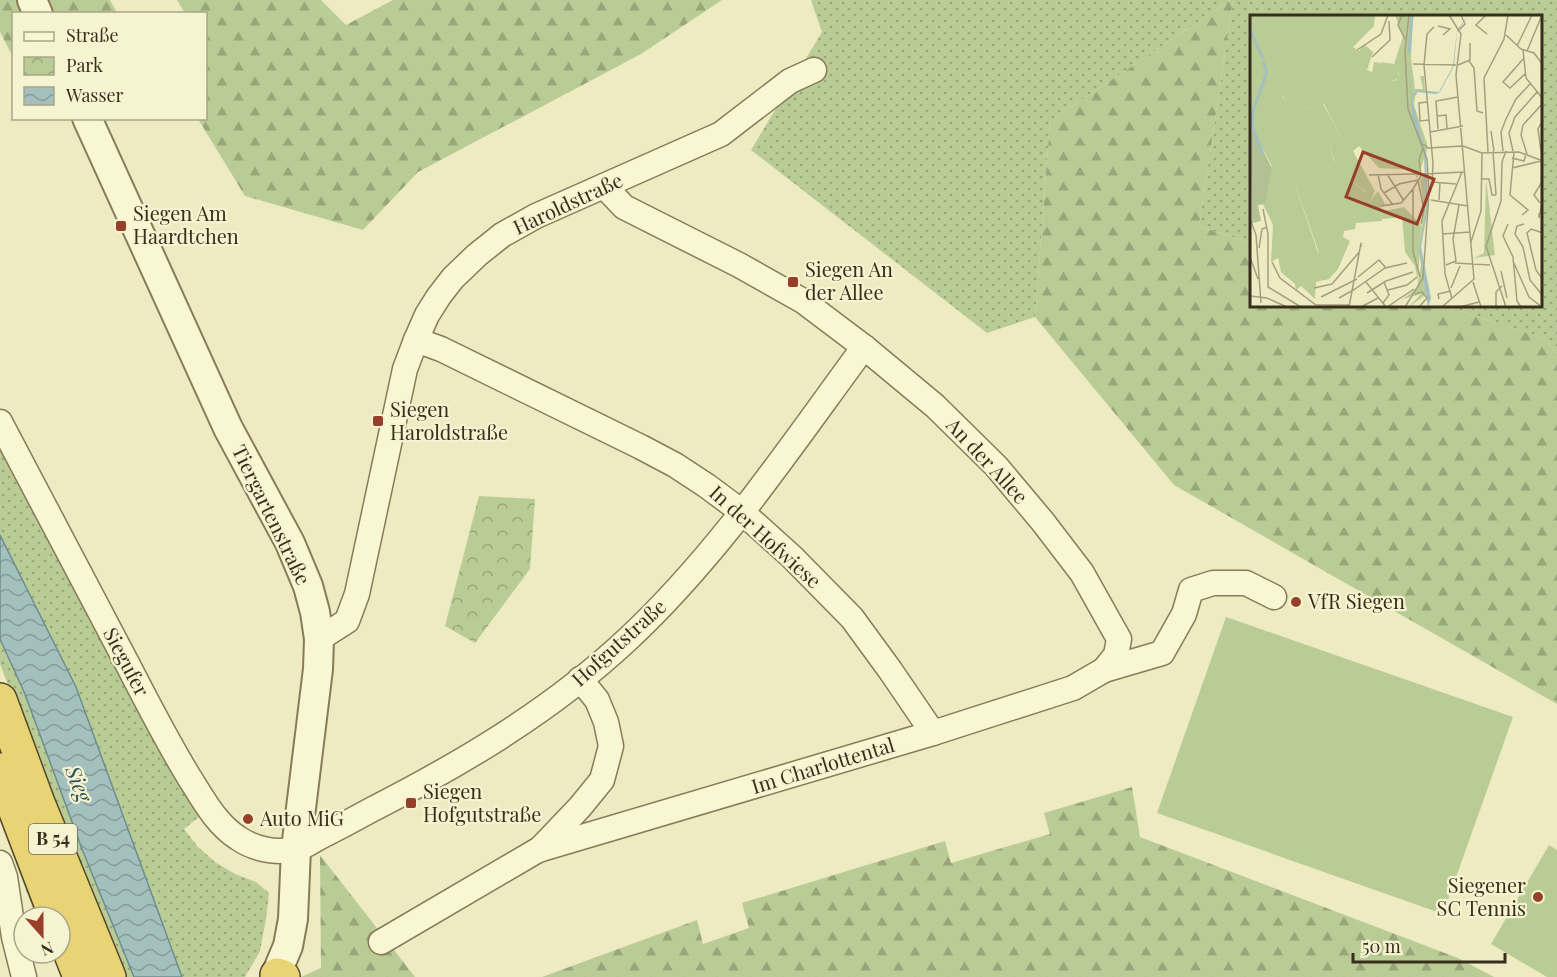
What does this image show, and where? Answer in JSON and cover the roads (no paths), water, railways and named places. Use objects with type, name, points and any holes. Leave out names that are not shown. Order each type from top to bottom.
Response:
[{"type":"highway","name":"B 54","points":[[0,700],[38,803],[109,977]]},
{"type":"highway","name":"B 54","points":[[0,770],[51,905]]},
{"type":"highway","points":[[72,957],[80,977]]},
{"type":"street","name":"Haroldstraße","points":[[319,639],[347,621],[357,594],[405,369],[427,315],[453,278],[502,235],[536,216],[721,134],[790,81],[814,70]]},
{"type":"street","name":"Tiergartenstraße","points":[[88,120],[228,428],[290,543],[308,586],[315,612],[319,639],[318,669],[296,849],[292,919],[288,946],[278,976]]},
{"type":"street","name":"An der Allee","points":[[604,186],[624,207],[739,265],[803,301],[864,347],[934,406],[996,466],[1082,573],[1119,639],[1116,655],[1104,670]]},
{"type":"street","name":"In der Hofwiese","points":[[416,340],[441,349],[641,447],[675,465],[742,512],[792,557],[852,618],[933,733]]},
{"type":"street","name":"Hofgutstraße","points":[[296,849],[477,752],[528,719],[627,640],[669,599],[742,512],[864,347]]},
{"type":"street","name":"Siegufer","points":[[0,422],[170,746],[209,809],[221,824],[250,845],[273,851],[296,849]]},
{"type":"street","points":[[1104,670],[1162,653],[1184,614],[1191,590],[1212,583],[1246,583],[1274,597]]},
{"type":"street","name":"Im Charlottental","points":[[381,942],[538,850],[933,733],[1073,688],[1104,670]]},
{"type":"street","name":"Im Charlottental","points":[[538,850],[580,807],[602,780],[611,746],[606,722],[597,699],[580,679]]},
{"type":"street","points":[[0,863],[5,877],[5,919],[24,977]]},
{"type":"water","name":"Sieg","points":[[0,535],[76,687],[182,977],[134,977],[82,849],[25,694],[0,639]]},
{"type":"place","name":"Siegen Am Haardtchen","points":[[121,226]]},
{"type":"place","name":"Siegen An der Allee","points":[[793,282]]},
{"type":"place","name":"Siegen Haroldstraße","points":[[378,421]]},
{"type":"place","name":"VfR Siegen","points":[[1296,602]]},
{"type":"place","name":"Siegen Hofgutstraße","points":[[411,803]]},
{"type":"place","name":"Auto MiG","points":[[248,819]]},
{"type":"place","name":"Siegener SC Tennis","points":[[1538,897]]}]
